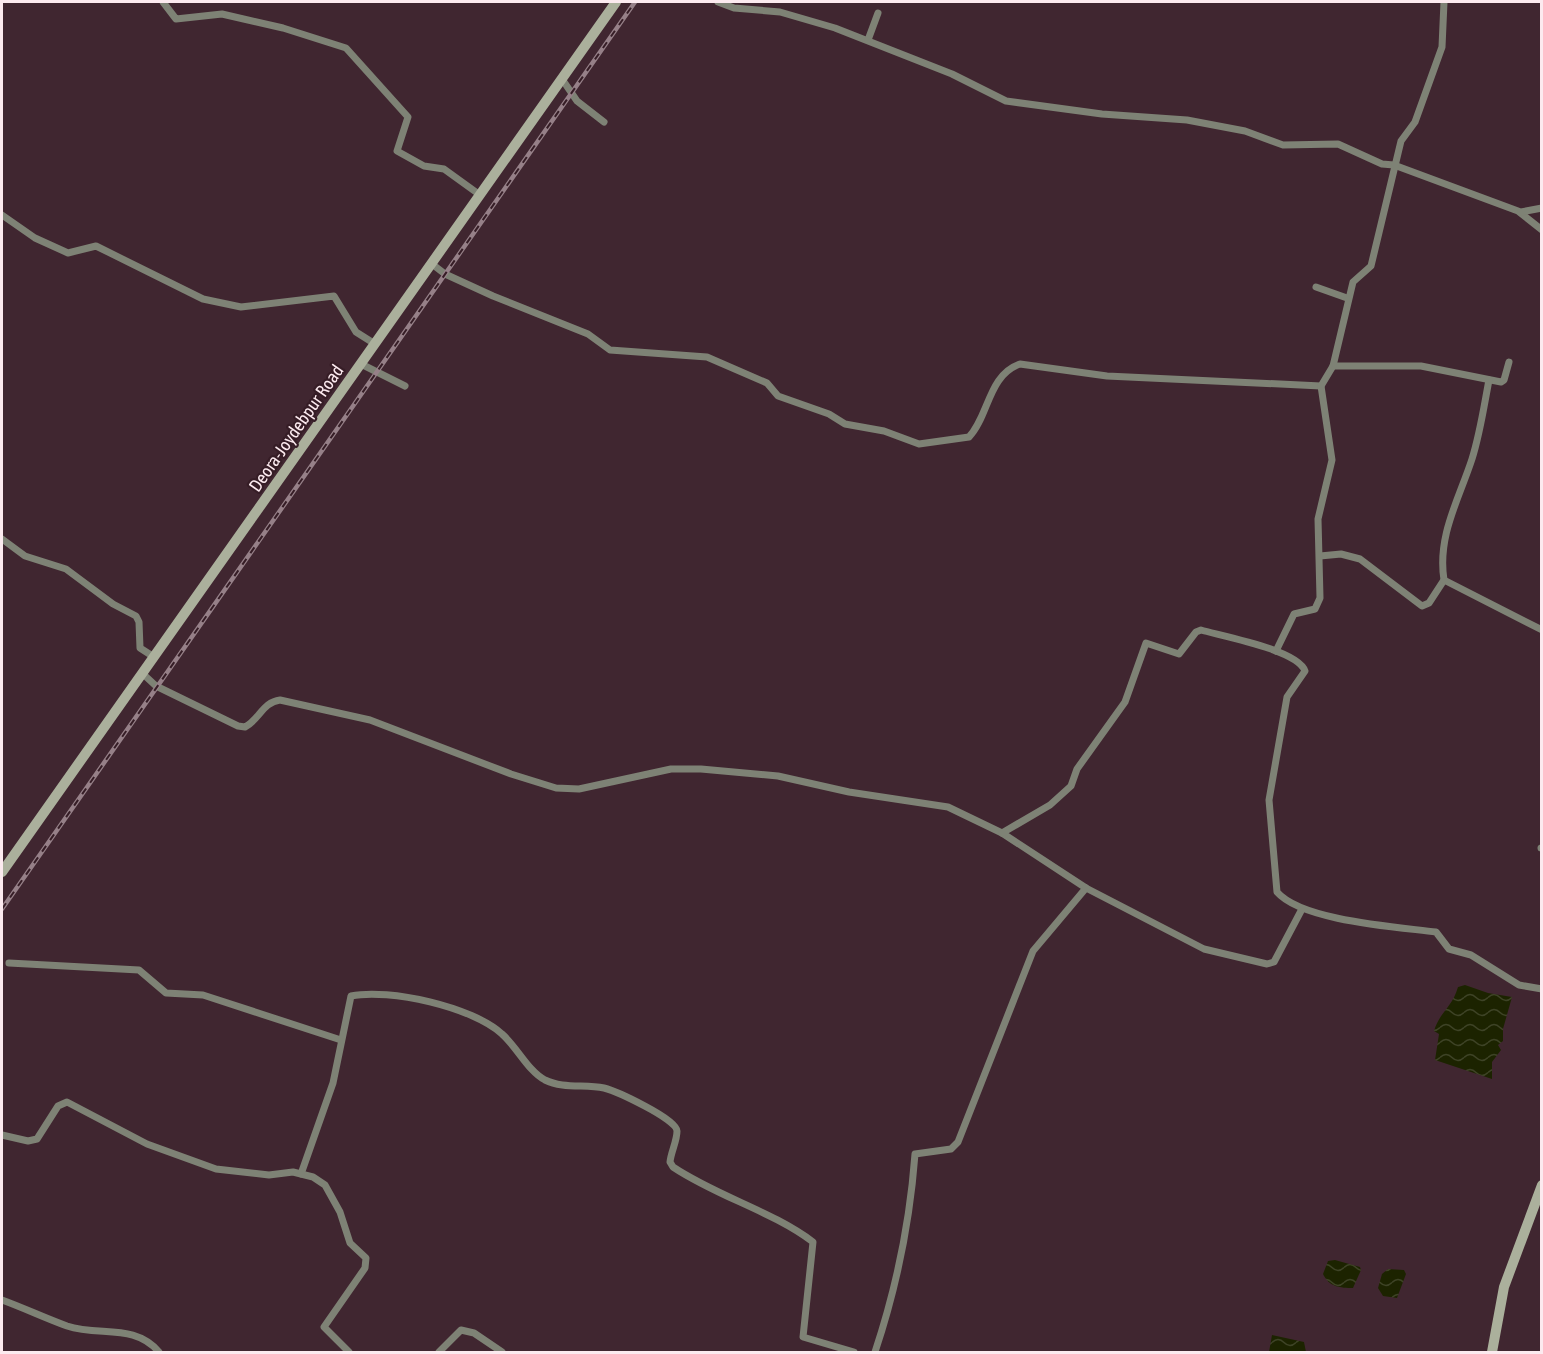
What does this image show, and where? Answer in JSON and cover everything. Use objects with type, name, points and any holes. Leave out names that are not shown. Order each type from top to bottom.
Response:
[{"type":"street","points":[[163,2],[176,19],[222,14],[283,28],[349,50],[408,117],[397,151],[424,166],[444,169],[480,195]]},
{"type":"street","name":"Deora-Joydebpur Road","points":[[2,872],[616,2]]},
{"type":"street","points":[[718,2],[734,8],[780,12],[868,40],[952,74],[1006,101],[1102,114],[1187,120],[1245,131],[1283,145],[1338,144],[1382,164],[1394,165],[1521,212],[1542,230]]},
{"type":"street","points":[[1276,651],[1295,613],[1315,609],[1318,604],[1320,556],[1318,519],[1332,460],[1321,386],[1333,366],[1347,298],[1353,282],[1371,266],[1401,141],[1415,122],[1442,46],[1444,2]]},
{"type":"street","points":[[868,40],[878,13]]},
{"type":"street","points":[[562,79],[577,101],[604,122]]},
{"type":"street","points":[[1521,212],[1542,208]]},
{"type":"street","points":[[2,215],[35,238],[68,253],[96,246],[203,299],[241,307],[334,296],[356,332],[375,344]]},
{"type":"street","points":[[432,264],[445,274],[588,334],[610,350],[707,357],[767,383],[778,396],[829,414],[845,424],[884,430],[919,444],[969,437],[999,379],[1010,367],[1020,364],[1107,376],[1321,386]]},
{"type":"street","points":[[1316,287],[1347,298]]},
{"type":"street","points":[[1333,366],[1421,366],[1489,381],[1504,380],[1509,362]]},
{"type":"street","points":[[361,364],[405,386]]},
{"type":"street","points":[[1320,556],[1341,554],[1360,559],[1422,606],[1429,603],[1444,580],[1441,560],[1447,528],[1473,457],[1489,381]]},
{"type":"street","points":[[2,539],[25,556],[66,569],[114,604],[136,616],[140,622],[140,648],[154,657]]},
{"type":"street","points":[[1444,580],[1542,630]]},
{"type":"street","points":[[1002,833],[1050,805],[1071,786],[1077,769],[1125,702],[1146,644],[1181,654],[1196,632],[1201,630],[1276,651],[1301,664],[1305,671],[1287,697],[1269,800],[1277,892],[1302,909],[1366,924],[1436,932],[1449,949],[1471,955],[1519,985],[1542,989]]},
{"type":"street","points":[[142,673],[156,686],[238,726],[245,727],[250,724],[267,704],[280,700],[370,720],[511,774],[556,788],[579,789],[670,769],[778,776],[849,792],[948,807],[1002,833],[1086,888],[1204,949],[1267,964],[1274,962],[1302,909]]},
{"type":"street","points":[[875,1353],[912,1204],[915,1154],[951,1149],[958,1142],[1033,951],[1086,888]]},
{"type":"street","points":[[9,963],[139,970],[166,993],[202,995],[341,1040]]},
{"type":"street","points":[[302,1173],[333,1083],[351,996],[362,994],[429,1001],[465,1012],[490,1024],[521,1053],[537,1075],[546,1081],[605,1088],[654,1111],[677,1128],[670,1162],[673,1167],[705,1188],[799,1231],[813,1242],[803,1337],[854,1353]]},
{"type":"street","points":[[2,1135],[28,1141],[37,1139],[58,1106],[62,1102],[67,1102],[147,1144],[216,1169],[269,1175],[302,1173],[326,1185],[340,1212],[350,1243],[366,1258],[365,1269],[324,1327],[349,1353]]},
{"type":"street","points":[[1492,1353],[1504,1287],[1542,1185]]},
{"type":"street","points":[[2,1300],[67,1326],[84,1330],[130,1333],[151,1343],[159,1353]]},
{"type":"street","points":[[439,1353],[461,1330],[474,1333],[502,1353]]},
{"type":"water","points":[[1465,985],[1488,993],[1512,997],[1503,1029],[1503,1041],[1498,1045],[1501,1050],[1492,1062],[1492,1079],[1435,1060],[1439,1034],[1434,1031],[1439,1019],[1453,1000],[1458,987]]},
{"type":"water","points":[[1335,1260],[1360,1267],[1361,1270],[1353,1288],[1335,1286],[1325,1278],[1323,1274],[1328,1261]]},
{"type":"water","points":[[1388,1269],[1404,1270],[1406,1274],[1397,1298],[1383,1296],[1378,1288],[1382,1274]]},
{"type":"water","points":[[1272,1335],[1304,1342],[1306,1352],[1269,1352]]},
{"type":"railway","points":[[2,909],[635,2]]}]
